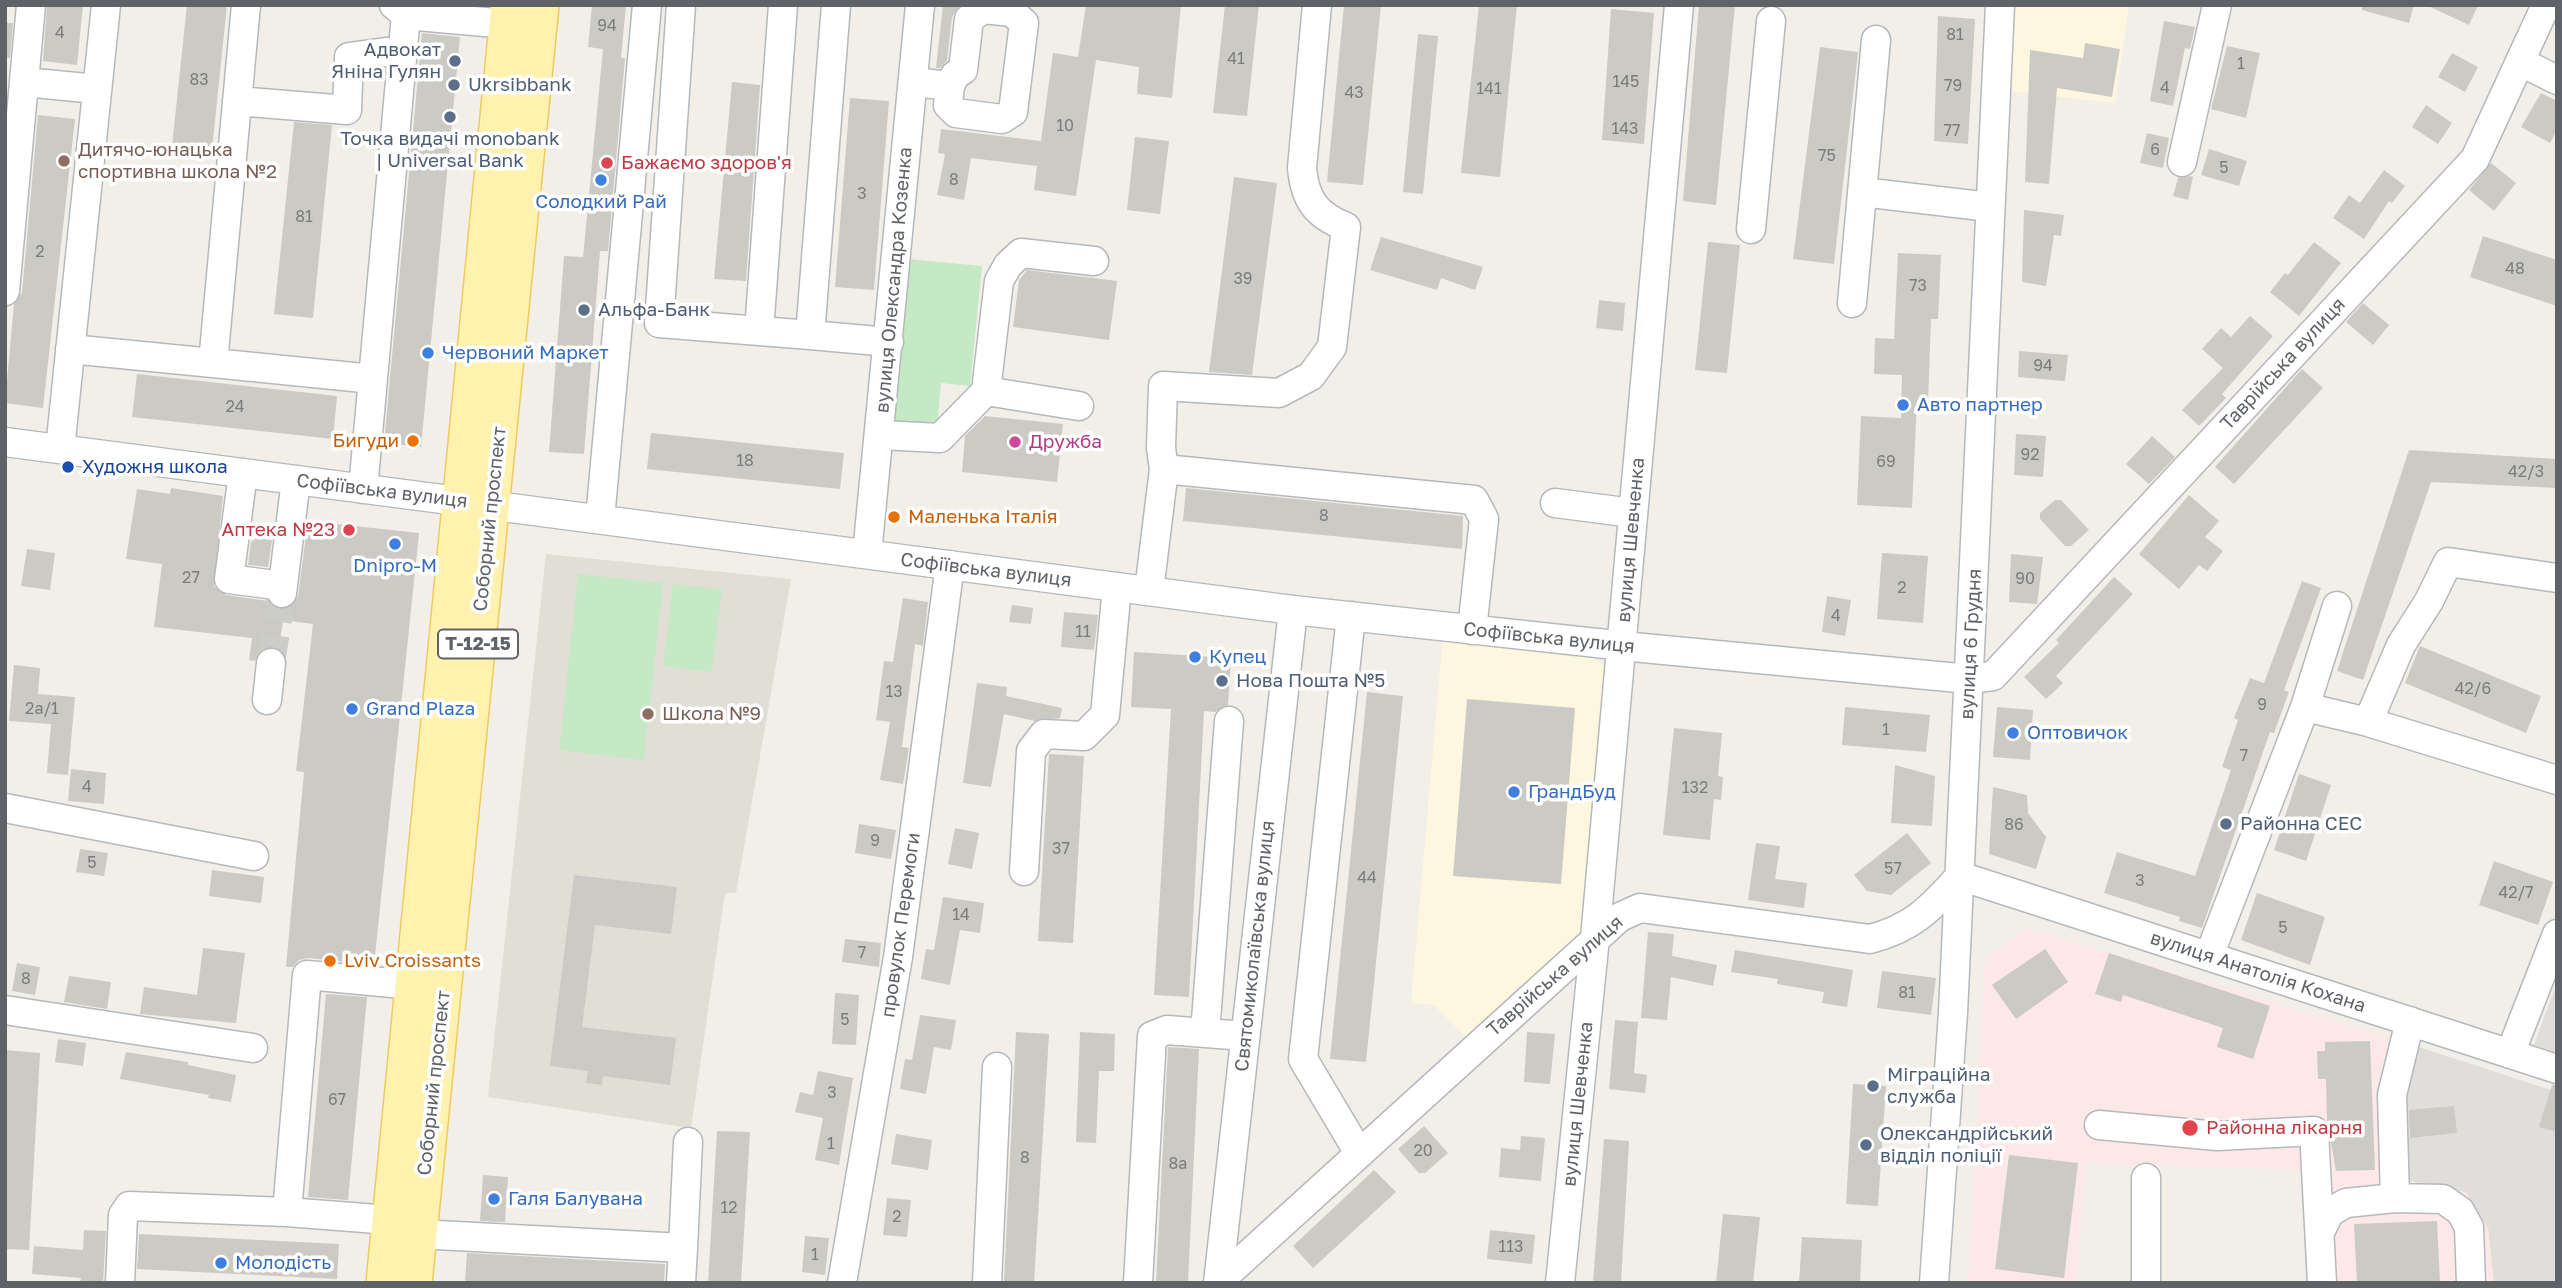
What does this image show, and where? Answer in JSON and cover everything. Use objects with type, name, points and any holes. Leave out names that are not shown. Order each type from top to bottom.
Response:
[{"type":"main road","name":"Соборний проспект","points":[[414,1283],[404,1227],[413,985],[541,5]]},
{"type":"main road","name":"Соборний проспект","points":[[384,1283],[404,1227],[476,503],[508,15]]},
{"type":"street","points":[[5,291],[31,5]]},
{"type":"street","points":[[60,449],[106,5]]},
{"type":"street","points":[[213,363],[246,5]]},
{"type":"street","points":[[600,520],[647,5]]},
{"type":"street","points":[[659,323],[681,5]]},
{"type":"street","points":[[759,331],[783,5]]},
{"type":"street","points":[[810,335],[836,5]]},
{"type":"street","name":"вулиця Олександра Козенка","points":[[867,554],[920,5]]},
{"type":"street","points":[[1149,591],[1164,469],[1161,448],[1163,386],[1279,393],[1311,376],[1332,347],[1346,227],[1329,220],[1314,208],[1304,189],[1302,168],[1317,5]]},
{"type":"street","name":"вулиця Шевченка","points":[[1560,1283],[1595,937],[1633,513],[1635,452],[1679,5]]},
{"type":"street","name":"вулиця 6 Грудня","points":[[1934,1283],[1960,876],[2000,5]]},
{"type":"street","points":[[2182,162],[2217,5]]},
{"type":"street","name":"Таврійська вулиця","points":[[1969,679],[1993,676],[2474,159],[2546,5]]},
{"type":"street","points":[[363,489],[402,54],[400,10],[508,15]]},
{"type":"street","points":[[1751,229],[1771,22]]},
{"type":"street","points":[[1852,303],[1876,40]]},
{"type":"street","points":[[237,101],[347,110],[349,57],[386,51],[402,54]]},
{"type":"street","points":[[2521,62],[2557,80]]},
{"type":"street","points":[[24,82],[97,89]]},
{"type":"street","points":[[913,82],[950,86]]},
{"type":"street","points":[[1862,192],[1990,207]]},
{"type":"street","points":[[880,435],[940,438],[986,391],[999,281],[1007,265],[1021,253],[1094,261]]},
{"type":"street","points":[[618,321],[889,342]]},
{"type":"street","points":[[70,349],[373,379]]},
{"type":"street","points":[[986,391],[1079,406]]},
{"type":"street","name":"Софіївська вулиця","points":[[5,442],[1351,617],[1969,679]]},
{"type":"street","points":[[1164,469],[1474,500],[1484,519],[1472,629]]},
{"type":"street","points":[[243,473],[229,579],[282,590],[296,480]]},
{"type":"street","points":[[1555,503],[1633,513]]},
{"type":"street","points":[[2368,722],[2401,645],[2429,601],[2448,562],[2557,578]]},
{"type":"street","name":"провулок Перемоги","points":[[842,1283],[898,957],[950,565]]},
{"type":"street","points":[[1024,871],[1031,751],[1044,734],[1084,736],[1105,715],[1116,587]]},
{"type":"street","points":[[2209,956],[2305,707],[2337,606]]},
{"type":"street","name":"Святомиколаївська вулиця","points":[[1218,1282],[1293,610]]},
{"type":"street","points":[[1351,617],[1303,1059],[1359,1153]]},
{"type":"street","points":[[267,700],[271,663]]},
{"type":"street","points":[[2305,707],[2368,722],[2557,780]]},
{"type":"street","points":[[1205,1033],[1229,721]]},
{"type":"street","points":[[5,808],[254,856]]},
{"type":"street","name":"Таврійська вулиця","points":[[1218,1282],[1620,917],[1640,908],[1870,939],[1896,932],[1926,913],[1960,876]]},
{"type":"street","name":"вулиця Анатолія Кохана","points":[[1960,876],[2557,1069]]},
{"type":"street","points":[[2510,1054],[2557,934]]},
{"type":"street","points":[[287,1212],[307,975],[413,985]]},
{"type":"street","points":[[5,1010],[253,1048]]},
{"type":"street","points":[[2395,1198],[2392,1095],[2410,1021]]},
{"type":"street","points":[[1138,1283],[1152,1036],[1167,1030],[1245,1036]]},
{"type":"street","points":[[987,1283],[997,1067]]},
{"type":"street","points":[[2099,1125],[2217,1136],[2315,1131],[2322,1283]]},
{"type":"street","points":[[681,1283],[688,1142]]},
{"type":"street","points":[[2146,1178],[2146,1283]]},
{"type":"street","points":[[2320,1233],[2326,1217],[2340,1205],[2395,1198],[2443,1199],[2460,1211],[2469,1227],[2471,1283]]},
{"type":"street","points":[[120,1283],[123,1215],[129,1206],[287,1212],[404,1227],[683,1248]]},
{"type":"shaded area","points":[[2012,5],[2129,5],[2115,103],[2009,91]]},
{"type":"shaded area","name":"Школа №9","points":[[546,554],[791,579],[736,893],[725,893],[691,1128],[488,1097]]},
{"type":"shaded area","points":[[1443,636],[1584,651],[1603,665],[1606,685],[1589,909],[1580,935],[1467,1038],[1434,1005],[1411,1003]]},
{"type":"shaded area","name":"Районна лікарня","points":[[2028,928],[2416,1046],[2402,1093],[2410,1181],[2466,1192],[2488,1228],[2494,1283],[2311,1283],[2308,1170],[2086,1163],[2076,1283],[1968,1283],[1985,958]]},
{"type":"shaded area","points":[[2557,982],[2557,1052],[2534,1045]]},
{"type":"shaded area","points":[[2416,1046],[2557,1092],[2557,1283],[2494,1283],[2488,1228],[2410,1182],[2402,1093]]},
{"type":"green space","points":[[908,259],[982,266],[970,386],[941,383],[937,427],[891,422]]},
{"type":"green space","points":[[578,574],[663,583],[644,760],[559,750]]},
{"type":"green space","points":[[673,584],[722,589],[712,672],[663,666]]},
{"type":"building","points":[[47,5],[83,5],[77,65],[43,61]]},
{"type":"building","points":[[187,5],[227,5],[211,159],[171,155]]},
{"type":"building","points":[[592,5],[626,5],[621,58],[625,58],[608,251],[600,251],[584,454],[549,452],[564,256],[583,257],[603,49],[588,47]]},
{"type":"building","points":[[943,5],[960,5],[952,17],[947,60],[940,68],[936,68]]},
{"type":"building","points":[[1086,5],[1181,5],[1172,98],[1137,94],[1139,67],[1096,60],[1076,196],[1034,190],[1037,166],[971,158],[964,200],[937,195],[945,154],[938,153],[941,129],[1041,141],[1053,53],[1078,57]]},
{"type":"building","points":[[1225,5],[1259,5],[1247,116],[1213,113]]},
{"type":"building","points":[[1344,5],[1381,5],[1363,185],[1327,182]]},
{"type":"building","points":[[1479,5],[1517,5],[1500,177],[1461,173]]},
{"type":"building","points":[[1699,5],[1735,5],[1716,205],[1683,201]]},
{"type":"building","points":[[2362,5],[2414,5],[2409,23],[2362,10]]},
{"type":"building","points":[[2426,5],[2478,5],[2469,25]]},
{"type":"building","points":[[1611,9],[1654,13],[1644,144],[1602,140]]},
{"type":"building","points":[[1938,16],[1975,19],[1968,144],[1934,141]]},
{"type":"building","points":[[2164,21],[2195,27],[2190,49],[2185,48],[2173,106],[2150,101]]},
{"type":"building","points":[[5,23],[13,23],[10,58],[5,57]]},
{"type":"building","points":[[422,33],[460,37],[421,447],[384,443]]},
{"type":"building","points":[[1418,34],[1438,36],[1423,194],[1403,192]]},
{"type":"building","points":[[2085,43],[2120,49],[2112,97],[2057,88],[2049,184],[2025,182],[2030,50],[2083,58]]},
{"type":"building","points":[[2227,46],[2260,53],[2246,118],[2211,109]]},
{"type":"building","points":[[1820,47],[1858,52],[1834,264],[1793,259]]},
{"type":"building","points":[[2452,53],[2478,67],[2465,92],[2438,77]]},
{"type":"building","points":[[732,82],[760,85],[746,281],[714,279]]},
{"type":"building","points":[[2541,93],[2557,101],[2557,130],[2550,143],[2521,127]]},
{"type":"building","points":[[850,98],[889,101],[874,290],[835,287]]},
{"type":"building","points":[[2426,105],[2452,123],[2438,144],[2412,127]]},
{"type":"building","points":[[38,115],[75,119],[43,408],[5,403],[14,304],[22,293]]},
{"type":"building","points":[[294,122],[332,125],[313,318],[274,314]]},
{"type":"building","points":[[2147,133],[2169,138],[2163,168],[2140,163]]},
{"type":"building","points":[[1135,137],[1169,141],[1160,214],[1127,210]]},
{"type":"building","points":[[2209,149],[2247,161],[2239,186],[2201,175]]},
{"type":"building","points":[[2491,163],[2516,183],[2494,211],[2469,190]]},
{"type":"building","points":[[2384,170],[2405,186],[2392,203],[2389,201],[2364,239],[2333,218],[2349,195],[2360,203]]},
{"type":"building","points":[[1234,177],[1277,183],[1252,375],[1209,372]]},
{"type":"building","points":[[2193,177],[2188,200],[2173,196],[2178,178]]},
{"type":"building","points":[[2024,210],[2064,215],[2061,236],[2054,235],[2046,286],[2022,282]]},
{"type":"building","points":[[2483,236],[2557,260],[2557,306],[2470,277]]},
{"type":"building","points":[[1381,237],[1483,267],[1475,290],[1441,278],[1437,290],[1370,270]]},
{"type":"building","points":[[1708,242],[1740,245],[1727,373],[1695,370]]},
{"type":"building","points":[[2314,242],[2341,263],[2299,316],[2270,292],[2285,273],[2288,275]]},
{"type":"building","points":[[1898,253],[1941,255],[1938,319],[1931,319],[1928,402],[1917,401],[1912,508],[1857,505],[1861,416],[1901,418],[1902,375],[1874,374],[1875,338],[1894,339]]},
{"type":"building","points":[[1027,270],[1117,281],[1109,340],[1013,327],[1019,280]]},
{"type":"building","points":[[1599,300],[1625,303],[1623,331],[1596,328]]},
{"type":"building","points":[[2363,303],[2389,325],[2373,345],[2346,322]]},
{"type":"building","points":[[2250,316],[2273,336],[2222,394],[2226,398],[2199,426],[2182,410],[2223,368],[2202,349],[2221,328],[2231,337]]},
{"type":"building","points":[[2019,351],[2068,355],[2065,381],[2018,377]]},
{"type":"building","points":[[2302,369],[2323,388],[2234,484],[2215,467]]},
{"type":"building","points":[[137,374],[337,396],[333,439],[132,417]]},
{"type":"building","points":[[985,416],[1063,424],[1057,482],[962,472],[965,436]]},
{"type":"building","points":[[651,433],[844,453],[840,489],[647,469]]},
{"type":"building","points":[[2016,434],[2046,436],[2043,477],[2014,475]]},
{"type":"building","points":[[2152,436],[2175,457],[2149,484],[2126,464]]},
{"type":"building","points":[[2409,450],[2557,459],[2557,488],[2431,482],[2363,680],[2337,671]]},
{"type":"building","name":"Grand Plaza","points":[[171,488],[223,496],[214,586],[226,595],[268,601],[279,609],[289,608],[298,596],[308,521],[419,533],[374,965],[309,958],[299,960],[293,967],[286,967],[304,772],[296,771],[313,624],[283,620],[279,649],[264,648],[255,661],[249,660],[252,638],[154,627],[162,564],[126,559],[137,489],[170,494]]},
{"type":"building","points":[[1186,488],[1463,516],[1462,549],[1183,521]]},
{"type":"building","points":[[2189,495],[2219,521],[2205,537],[2223,551],[2207,571],[2199,565],[2179,589],[2139,554]]},
{"type":"building","points":[[2055,500],[2061,500],[2089,530],[2071,546],[2065,546],[2040,519],[2040,513]]},
{"type":"building","points":[[257,538],[272,540],[268,567],[248,565],[251,542]]},
{"type":"building","points":[[27,549],[55,553],[50,590],[21,586]]},
{"type":"building","points":[[1882,553],[1928,556],[1923,623],[1877,619]]},
{"type":"building","points":[[2011,554],[2043,557],[2037,604],[2009,602]]},
{"type":"building","points":[[2114,577],[2133,594],[2056,676],[2063,683],[2046,699],[2024,677],[2059,643],[2056,640]]},
{"type":"building","points":[[2302,581],[2321,588],[2284,690],[2289,692],[2274,733],[2270,732],[2202,928],[2179,921],[2180,917],[2104,893],[2117,852],[2195,876],[2231,770],[2222,767],[2238,720],[2234,718],[2250,678],[2264,683]]},
{"type":"building","points":[[1827,596],[1851,600],[1845,636],[1822,632]]},
{"type":"building","points":[[903,598],[928,602],[923,646],[915,644],[902,747],[909,748],[903,784],[880,780],[890,722],[876,720],[884,661],[893,662]]},
{"type":"building","points":[[1012,605],[1033,608],[1031,624],[1009,622]]},
{"type":"building","points":[[1064,612],[1098,615],[1094,650],[1061,647]]},
{"type":"building","points":[[2420,646],[2541,696],[2526,733],[2405,683]]},
{"type":"building","points":[[1134,652],[1231,658],[1228,705],[1215,712],[1204,711],[1189,997],[1154,995],[1171,709],[1131,707]]},
{"type":"building","points":[[14,665],[40,668],[38,694],[75,697],[68,775],[47,773],[51,724],[9,721]]},
{"type":"building","points":[[977,683],[1007,687],[1006,696],[1062,708],[1060,718],[1035,721],[1004,714],[991,787],[963,783]]},
{"type":"building","points":[[1367,692],[1403,696],[1366,1062],[1330,1059]]},
{"type":"building","name":"ГрандБуд","points":[[1467,699],[1575,708],[1561,884],[1453,876]]},
{"type":"building","points":[[1845,707],[1930,715],[1926,752],[1842,745]]},
{"type":"building","name":"Оптовичок","points":[[1997,707],[2033,710],[2030,760],[1993,757]]},
{"type":"building","points":[[1674,728],[1722,733],[1718,776],[1723,777],[1721,800],[1714,799],[1710,840],[1663,835]]},
{"type":"building","points":[[1049,754],[1084,756],[1073,943],[1038,941]]},
{"type":"building","points":[[1895,765],[1935,776],[1932,826],[1891,823]]},
{"type":"building","points":[[71,769],[106,773],[104,804],[68,801]]},
{"type":"building","points":[[2299,774],[2331,785],[2306,861],[2274,850]]},
{"type":"building","points":[[1993,787],[2027,795],[2028,813],[2046,837],[2036,869],[1989,854]]},
{"type":"building","points":[[859,824],[896,830],[891,859],[855,853]]},
{"type":"building","points":[[955,828],[979,833],[972,869],[948,864]]},
{"type":"building","points":[[1907,833],[1931,863],[1891,895],[1867,891],[1854,875]]},
{"type":"building","points":[[1756,843],[1780,846],[1775,879],[1807,883],[1804,908],[1748,900]]},
{"type":"building","points":[[80,849],[108,853],[104,876],[76,872]]},
{"type":"building","points":[[2494,861],[2553,882],[2538,925],[2479,905]]},
{"type":"building","points":[[212,870],[264,877],[261,903],[209,896]]},
{"type":"building","points":[[574,875],[677,887],[671,934],[595,925],[582,1027],[676,1038],[670,1085],[603,1076],[602,1085],[586,1083],[588,1071],[550,1066]]},
{"type":"building","points":[[2257,893],[2325,917],[2310,965],[2241,940]]},
{"type":"building","points":[[943,897],[984,903],[980,933],[960,930],[950,985],[921,979],[926,949],[934,950]]},
{"type":"building","points":[[1648,932],[1674,934],[1672,956],[1717,965],[1713,986],[1671,977],[1667,1020],[1641,1018]]},
{"type":"building","points":[[845,939],[881,943],[879,967],[842,962]]},
{"type":"building","points":[[203,948],[245,953],[236,1023],[140,1014],[144,987],[197,995]]},
{"type":"building","points":[[2045,949],[2068,982],[2016,1019],[1992,985]]},
{"type":"building","points":[[1735,950],[1853,970],[1847,1007],[1822,1003],[1824,992],[1777,984],[1778,979],[1731,972]]},
{"type":"building","points":[[2109,953],[2270,1006],[2253,1059],[2217,1047],[2223,1028],[2123,995],[2121,1002],[2095,994]]},
{"type":"building","points":[[17,963],[40,967],[35,995],[12,991]]},
{"type":"building","points":[[1882,971],[1936,978],[1931,1015],[1877,1008]]},
{"type":"building","points":[[69,976],[111,982],[107,1009],[64,1002]]},
{"type":"building","points":[[835,993],[859,995],[856,1045],[832,1044]]},
{"type":"building","points":[[326,994],[367,997],[348,1200],[308,1197]]},
{"type":"building","points":[[920,1015],[956,1020],[951,1050],[934,1047],[926,1094],[900,1089],[905,1059],[912,1060]]},
{"type":"building","points":[[1615,1020],[1638,1022],[1634,1073],[1647,1075],[1645,1093],[1609,1089]]},
{"type":"building","points":[[1016,1032],[1049,1034],[1034,1283],[1004,1283]]},
{"type":"building","points":[[1080,1032],[1115,1034],[1114,1071],[1099,1071],[1096,1143],[1076,1142]]},
{"type":"building","points":[[1527,1032],[1555,1034],[1550,1084],[1524,1082]]},
{"type":"building","points":[[58,1039],[86,1043],[83,1066],[55,1062]]},
{"type":"building","points":[[2370,1041],[2375,1170],[2336,1171],[2327,1121],[2326,1079],[2318,1079],[2317,1051],[2325,1051],[2325,1042]]},
{"type":"building","points":[[1168,1047],[1199,1049],[1188,1283],[1156,1283]]},
{"type":"building","points":[[5,1050],[40,1053],[29,1250],[5,1249]]},
{"type":"building","points":[[126,1052],[188,1062],[188,1065],[236,1075],[231,1102],[208,1098],[209,1095],[120,1079]]},
{"type":"building","points":[[818,1071],[853,1078],[839,1165],[815,1160],[823,1118],[795,1112],[800,1092],[813,1095]]},
{"type":"building","name":"Олександрійський відділ поліції","points":[[1853,1084],[1886,1086],[1878,1206],[1846,1204]]},
{"type":"building","points":[[2552,1085],[2557,1085],[2557,1132],[2539,1127]]},
{"type":"building","points":[[2454,1106],[2457,1133],[2410,1138],[2409,1110]]},
{"type":"building","points":[[1424,1126],[1448,1153],[1425,1173],[1419,1173],[1398,1149]]},
{"type":"building","points":[[717,1131],[750,1132],[741,1283],[708,1283]]},
{"type":"building","points":[[896,1134],[932,1140],[928,1170],[891,1164]]},
{"type":"building","points":[[1521,1136],[1545,1138],[1541,1181],[1499,1177],[1501,1148],[1520,1150]]},
{"type":"building","points":[[1604,1139],[1629,1141],[1621,1283],[1593,1283]]},
{"type":"building","points":[[2009,1155],[2078,1163],[2064,1278],[1995,1269]]},
{"type":"building","points":[[1374,1170],[1396,1192],[1313,1268],[1293,1246]]},
{"type":"building","name":"Галя Балувана","points":[[483,1175],[508,1177],[505,1222],[480,1221]]},
{"type":"building","points":[[887,1198],[911,1200],[907,1237],[883,1235]]},
{"type":"building","points":[[1723,1214],[1760,1217],[1753,1283],[1716,1283]]},
{"type":"building","points":[[2437,1221],[2440,1283],[2357,1283],[2354,1224]]},
{"type":"building","points":[[84,1230],[106,1231],[103,1283],[80,1283],[81,1278],[32,1274],[34,1246],[83,1250]]},
{"type":"building","points":[[1490,1230],[1535,1235],[1532,1264],[1487,1259]]},
{"type":"building","points":[[139,1234],[339,1244],[337,1279],[137,1269]]},
{"type":"building","points":[[805,1236],[829,1238],[825,1275],[802,1272]]},
{"type":"building","points":[[1802,1237],[1862,1240],[1860,1283],[1799,1283]]},
{"type":"building","points":[[467,1253],[665,1264],[664,1283],[465,1281]]},
{"type":"tunnel","points":[[271,663],[282,593]]},
{"type":"place","name":"Адвокат Яніна Гулян","points":[[455,61]]},
{"type":"place","name":"Ukrsibbank","points":[[454,85]]},
{"type":"place","name":"Точка видачі monobank | Universal Bank","points":[[450,117]]},
{"type":"place","name":"Дитячо-юнацька спортивна школа №2","points":[[64,161]]},
{"type":"place","name":"Бажаємо здоров'я","points":[[607,163]]},
{"type":"place","name":"Солодкий Рай","points":[[601,180]]},
{"type":"place","name":"Альфа-Банк","points":[[584,310]]},
{"type":"place","name":"Червоний Маркет","points":[[428,353]]},
{"type":"place","name":"Авто партнер","points":[[1903,405]]},
{"type":"place","name":"Бигуди","points":[[413,441]]},
{"type":"place","name":"Дружба","points":[[1015,442]]},
{"type":"place","name":"Художня школа","points":[[68,467]]},
{"type":"place","name":"Маленька Італія","points":[[894,517]]},
{"type":"place","name":"Аптека №23","points":[[349,530]]},
{"type":"place","name":"Dnipro-M","points":[[395,544]]},
{"type":"place","name":"Купец","points":[[1195,657]]},
{"type":"place","name":"Нова Пошта №5","points":[[1222,681]]},
{"type":"place","name":"Grand Plaza","points":[[352,709]]},
{"type":"place","name":"Школа №9","points":[[648,714]]},
{"type":"place","name":"Оптовичок","points":[[2013,733]]},
{"type":"place","name":"ГрандБуд","points":[[1514,792]]},
{"type":"place","name":"Районна СЕС","points":[[2226,824]]},
{"type":"place","name":"Lviv Croissants","points":[[330,961]]},
{"type":"place","name":"Міграційна служба","points":[[1873,1086]]},
{"type":"place","name":"Районна лікарня","points":[[2190,1128]]},
{"type":"place","name":"Олександрійський відділ поліції","points":[[1866,1145]]},
{"type":"place","name":"Галя Балувана","points":[[494,1199]]},
{"type":"place","name":"Молодість","points":[[221,1263]]}]
